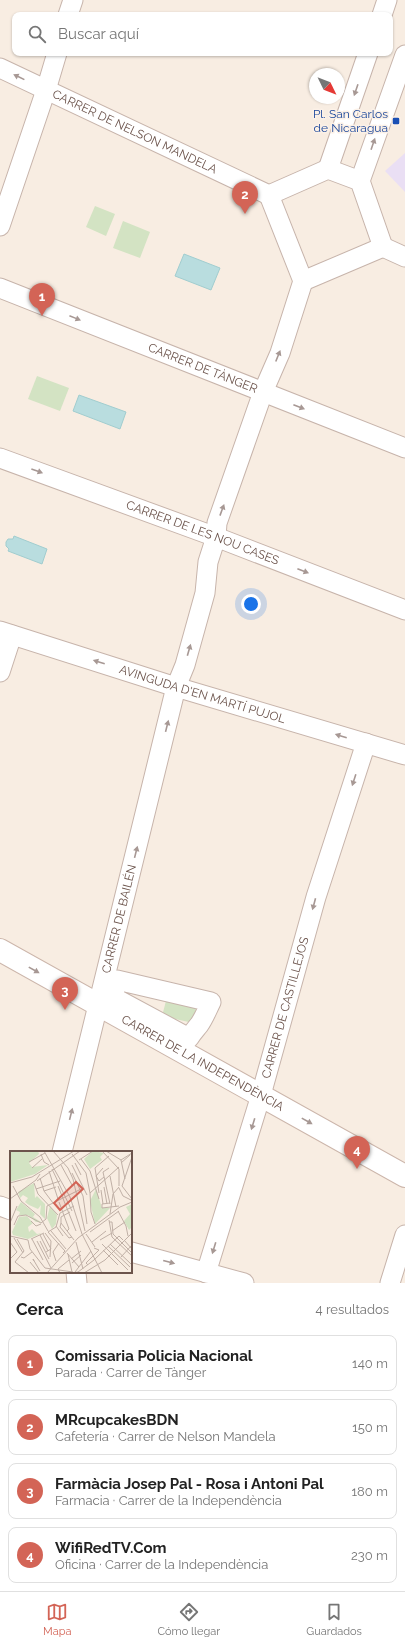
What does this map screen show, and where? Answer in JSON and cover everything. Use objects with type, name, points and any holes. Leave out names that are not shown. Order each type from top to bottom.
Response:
[{"type":"street","points":[[69,12],[73,0]]},
{"type":"street","points":[[383,12],[387,0]]},
{"type":"street","points":[[405,55],[360,181],[383,247],[405,257]]},
{"type":"street","points":[[0,226],[56,56]]},
{"type":"street","points":[[328,169],[367,56]]},
{"type":"street","name":"CARRER DE NELSON MANDELA","points":[[0,68],[269,195]]},
{"type":"street","points":[[360,181],[328,169],[269,195],[303,281],[383,247]]},
{"type":"street","name":"CARRER DE BAILÉN","points":[[62,1151],[176,686],[184,665],[205,593],[208,562],[216,537],[217,523],[263,392],[280,353],[303,281]]},
{"type":"street","name":"CARRER DE TÀNGER","points":[[0,288],[405,448]]},
{"type":"street","name":"CARRER DE LES NOU CASES","points":[[0,458],[216,537],[405,610]]},
{"type":"street","points":[[0,672],[6,633]]},
{"type":"street","name":"AVINGUDA D'EN MARTÍ PUJOL","points":[[6,633],[405,755]]},
{"type":"street","name":"CARRER DE CASTILLEJOS","points":[[206,1272],[261,1095],[316,898],[366,743]]},
{"type":"street","name":"CARRER DE LA INDEPENDÈNCIA","points":[[0,950],[405,1176]]},
{"type":"street","points":[[117,980],[189,997],[211,1002],[205,1017],[189,1038],[113,997],[117,980]]},
{"type":"street","points":[[0,1206],[10,1210]]},
{"type":"street","points":[[390,1283],[405,1235]]},
{"type":"street","points":[[132,1252],[244,1283]]},
{"type":"street","points":[[76,1273],[77,1283]]},
{"type":"shaded area","points":[[405,153],[405,192],[385,171]]},
{"type":"green space","points":[[95,206],[115,214],[106,236],[86,227]]},
{"type":"green space","points":[[123,221],[150,232],[140,258],[113,248]]},
{"type":"green space","points":[[37,376],[69,388],[60,411],[28,399]]},
{"type":"green space","points":[[166,1001],[196,1008],[193,1023],[162,1016]]},
{"type":"water","points":[[184,254],[220,268],[211,290],[175,276]]},
{"type":"water","points":[[79,395],[126,412],[120,429],[73,411]]},
{"type":"water","points":[[14,536],[47,549],[42,564],[8,551],[9,549],[6,546],[6,542],[8,539],[13,539]]},
{"type":"place","name":"Pl. San Carlos de Nicaragua","points":[[396,121]]},
{"type":"place","name":"MRcupcakesBDN","points":[[245,214]]},
{"type":"place","name":"Comissaria Policia Nacional","points":[[42,316]]},
{"type":"place","name":"Farmàcia Josep Pal - Rosa i Antoni Pal","points":[[65,1010]]},
{"type":"place","name":"WifiRedTV.Com","points":[[357,1169]]}]
